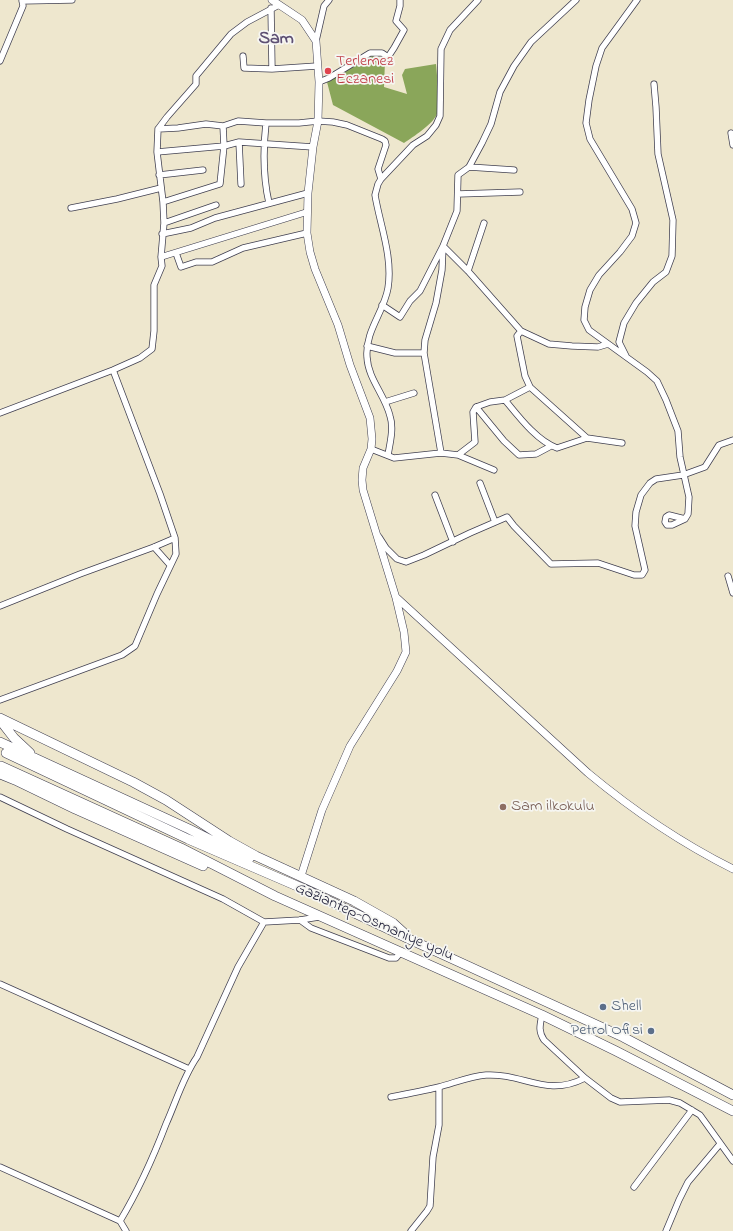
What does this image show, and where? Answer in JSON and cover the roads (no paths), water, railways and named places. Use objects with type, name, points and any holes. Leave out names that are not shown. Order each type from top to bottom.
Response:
[{"type":"highway","points":[[0,719],[133,782],[166,800],[234,844],[354,901],[393,923],[402,930],[409,939]]},
{"type":"highway","points":[[0,719],[14,738],[35,758]]},
{"type":"highway","points":[[0,742],[189,829],[253,861],[278,878]]},
{"type":"highway","name":"Gaziantep-Osmaniye yolu","points":[[6,754],[188,839],[304,888],[409,939],[623,1037],[733,1095]]},
{"type":"highway","points":[[0,770],[19,782],[75,809],[244,885],[275,896]]},
{"type":"highway","name":"Gaziantep-Osmaniye yolu","points":[[0,770],[181,848],[275,896],[542,1015],[733,1111]]},
{"type":"highway","points":[[0,781],[19,782]]},
{"type":"street","points":[[0,62],[23,6],[22,1],[72,0]]},
{"type":"street","points":[[272,0],[302,20],[316,41]]},
{"type":"street","points":[[301,876],[322,810],[350,746],[397,671],[406,652],[404,632],[396,598],[363,490],[363,468],[370,449],[372,438],[370,418],[350,365],[336,319],[315,269],[307,233],[308,193],[313,147],[318,121],[319,82],[316,41],[324,6],[329,0]]},
{"type":"street","points":[[319,82],[329,78],[370,53],[382,53],[388,57],[404,30],[396,21],[400,0]]},
{"type":"street","points":[[388,455],[391,435],[390,416],[385,402],[372,378],[367,358],[368,339],[388,289],[388,255],[375,195],[381,179],[413,144],[427,136],[436,125],[440,116],[441,49],[450,30],[478,0]]},
{"type":"street","points":[[382,305],[400,317],[410,301],[420,291],[443,246],[457,210],[458,175],[469,167],[491,124],[500,92],[514,66],[531,42],[576,0]]},
{"type":"street","points":[[637,0],[602,48],[596,66],[586,123],[590,139],[632,209],[636,223],[632,236],[599,275],[590,290],[585,307],[584,320],[589,330],[657,381],[678,431],[683,475],[689,497],[688,514],[685,519]]},
{"type":"street","points":[[0,413],[113,370],[140,358],[152,349],[154,331],[154,285],[162,266],[162,234],[164,223],[159,175],[158,130],[167,117],[196,84],[196,76],[231,34],[247,22],[279,5]]},
{"type":"street","points":[[271,8],[272,69]]},
{"type":"street","points":[[243,56],[244,68],[272,69],[318,66]]},
{"type":"street","points":[[627,358],[619,342],[624,323],[636,303],[653,282],[666,272],[672,256],[673,220],[658,154],[654,84]]},
{"type":"street","points":[[158,130],[206,124],[223,126],[238,121],[299,123],[318,121],[347,125],[385,141],[386,145],[378,169],[381,179]]},
{"type":"street","points":[[266,123],[264,144],[265,184],[269,203]]},
{"type":"street","points":[[163,202],[220,184],[224,146],[223,126]]},
{"type":"street","points":[[730,133],[733,145]]},
{"type":"street","points":[[158,152],[224,146],[239,142],[313,147]]},
{"type":"street","points":[[239,142],[241,184]]},
{"type":"street","points":[[469,167],[514,170]]},
{"type":"street","points":[[159,175],[203,170]]},
{"type":"street","points":[[71,208],[118,199],[161,188]]},
{"type":"street","points":[[458,194],[520,192]]},
{"type":"street","points":[[162,234],[191,228],[215,218],[308,193]]},
{"type":"street","points":[[164,223],[216,205]]},
{"type":"street","points":[[161,257],[307,212]]},
{"type":"street","points":[[468,271],[484,223]]},
{"type":"street","points":[[176,252],[181,266],[196,262],[212,262],[243,248],[307,233]]},
{"type":"street","points":[[443,246],[468,271],[520,331],[549,344],[592,346],[608,344]]},
{"type":"street","points":[[441,454],[424,353],[425,340],[434,310],[442,270],[443,246]]},
{"type":"street","points":[[520,331],[517,336],[525,376],[530,387],[587,438]]},
{"type":"street","points":[[367,346],[396,353],[424,353]]},
{"type":"street","points":[[0,700],[122,655],[135,646],[176,554],[175,538],[160,494],[113,370]]},
{"type":"street","points":[[458,455],[475,442],[473,412],[476,407],[490,402],[506,400],[530,387]]},
{"type":"street","points":[[385,402],[414,393]]},
{"type":"street","points":[[506,400],[518,416],[547,444],[551,446],[557,448],[587,438],[622,443]]},
{"type":"street","points":[[476,407],[504,441],[519,455],[536,454],[551,446]]},
{"type":"street","points":[[376,532],[386,548],[397,559],[406,562],[507,517],[551,564],[598,563],[634,575],[642,575],[645,570],[635,526],[636,512],[640,495],[650,483],[656,479],[683,475],[705,468],[719,444],[733,440]]},
{"type":"street","points":[[370,449],[394,458],[441,454],[458,455],[494,470]]},
{"type":"street","points":[[480,483],[495,522]]},
{"type":"street","points":[[435,495],[453,542]]},
{"type":"street","points":[[0,606],[175,538]]},
{"type":"street","points":[[154,547],[170,565]]},
{"type":"street","points":[[728,576],[733,593]]},
{"type":"street","points":[[396,598],[588,773],[617,797],[648,820],[686,844],[733,869]]},
{"type":"street","points":[[0,797],[67,829],[223,899],[264,922],[300,920],[321,916]]},
{"type":"street","points":[[300,920],[311,928],[389,958],[396,958],[401,952]]},
{"type":"street","points":[[120,1221],[133,1200],[189,1069],[197,1057],[238,967],[264,922]]},
{"type":"street","points":[[0,984],[189,1069]]},
{"type":"street","points":[[542,1015],[540,1035],[544,1040],[585,1078],[611,1098],[620,1102],[669,1100],[680,1103],[700,1116],[733,1161]]},
{"type":"street","points":[[391,1097],[439,1087],[484,1075],[506,1076],[554,1086],[567,1086],[585,1078]]},
{"type":"street","points":[[411,1231],[428,1211],[430,1206],[433,1156],[438,1125],[439,1087]]},
{"type":"street","points":[[634,1187],[692,1110]]},
{"type":"street","points":[[666,1231],[688,1182],[720,1144]]},
{"type":"street","points":[[0,1167],[120,1221],[126,1231]]},
{"type":"place","name":"Terlemez Eczanesi","points":[[328,71]]},
{"type":"place","name":"Sam ilkokulu","points":[[503,807]]},
{"type":"place","name":"Shell","points":[[603,1007]]},
{"type":"place","name":"Petrol Ofisi","points":[[651,1031]]},
{"type":"district","name":"Sam","points":[[276,40]]}]
